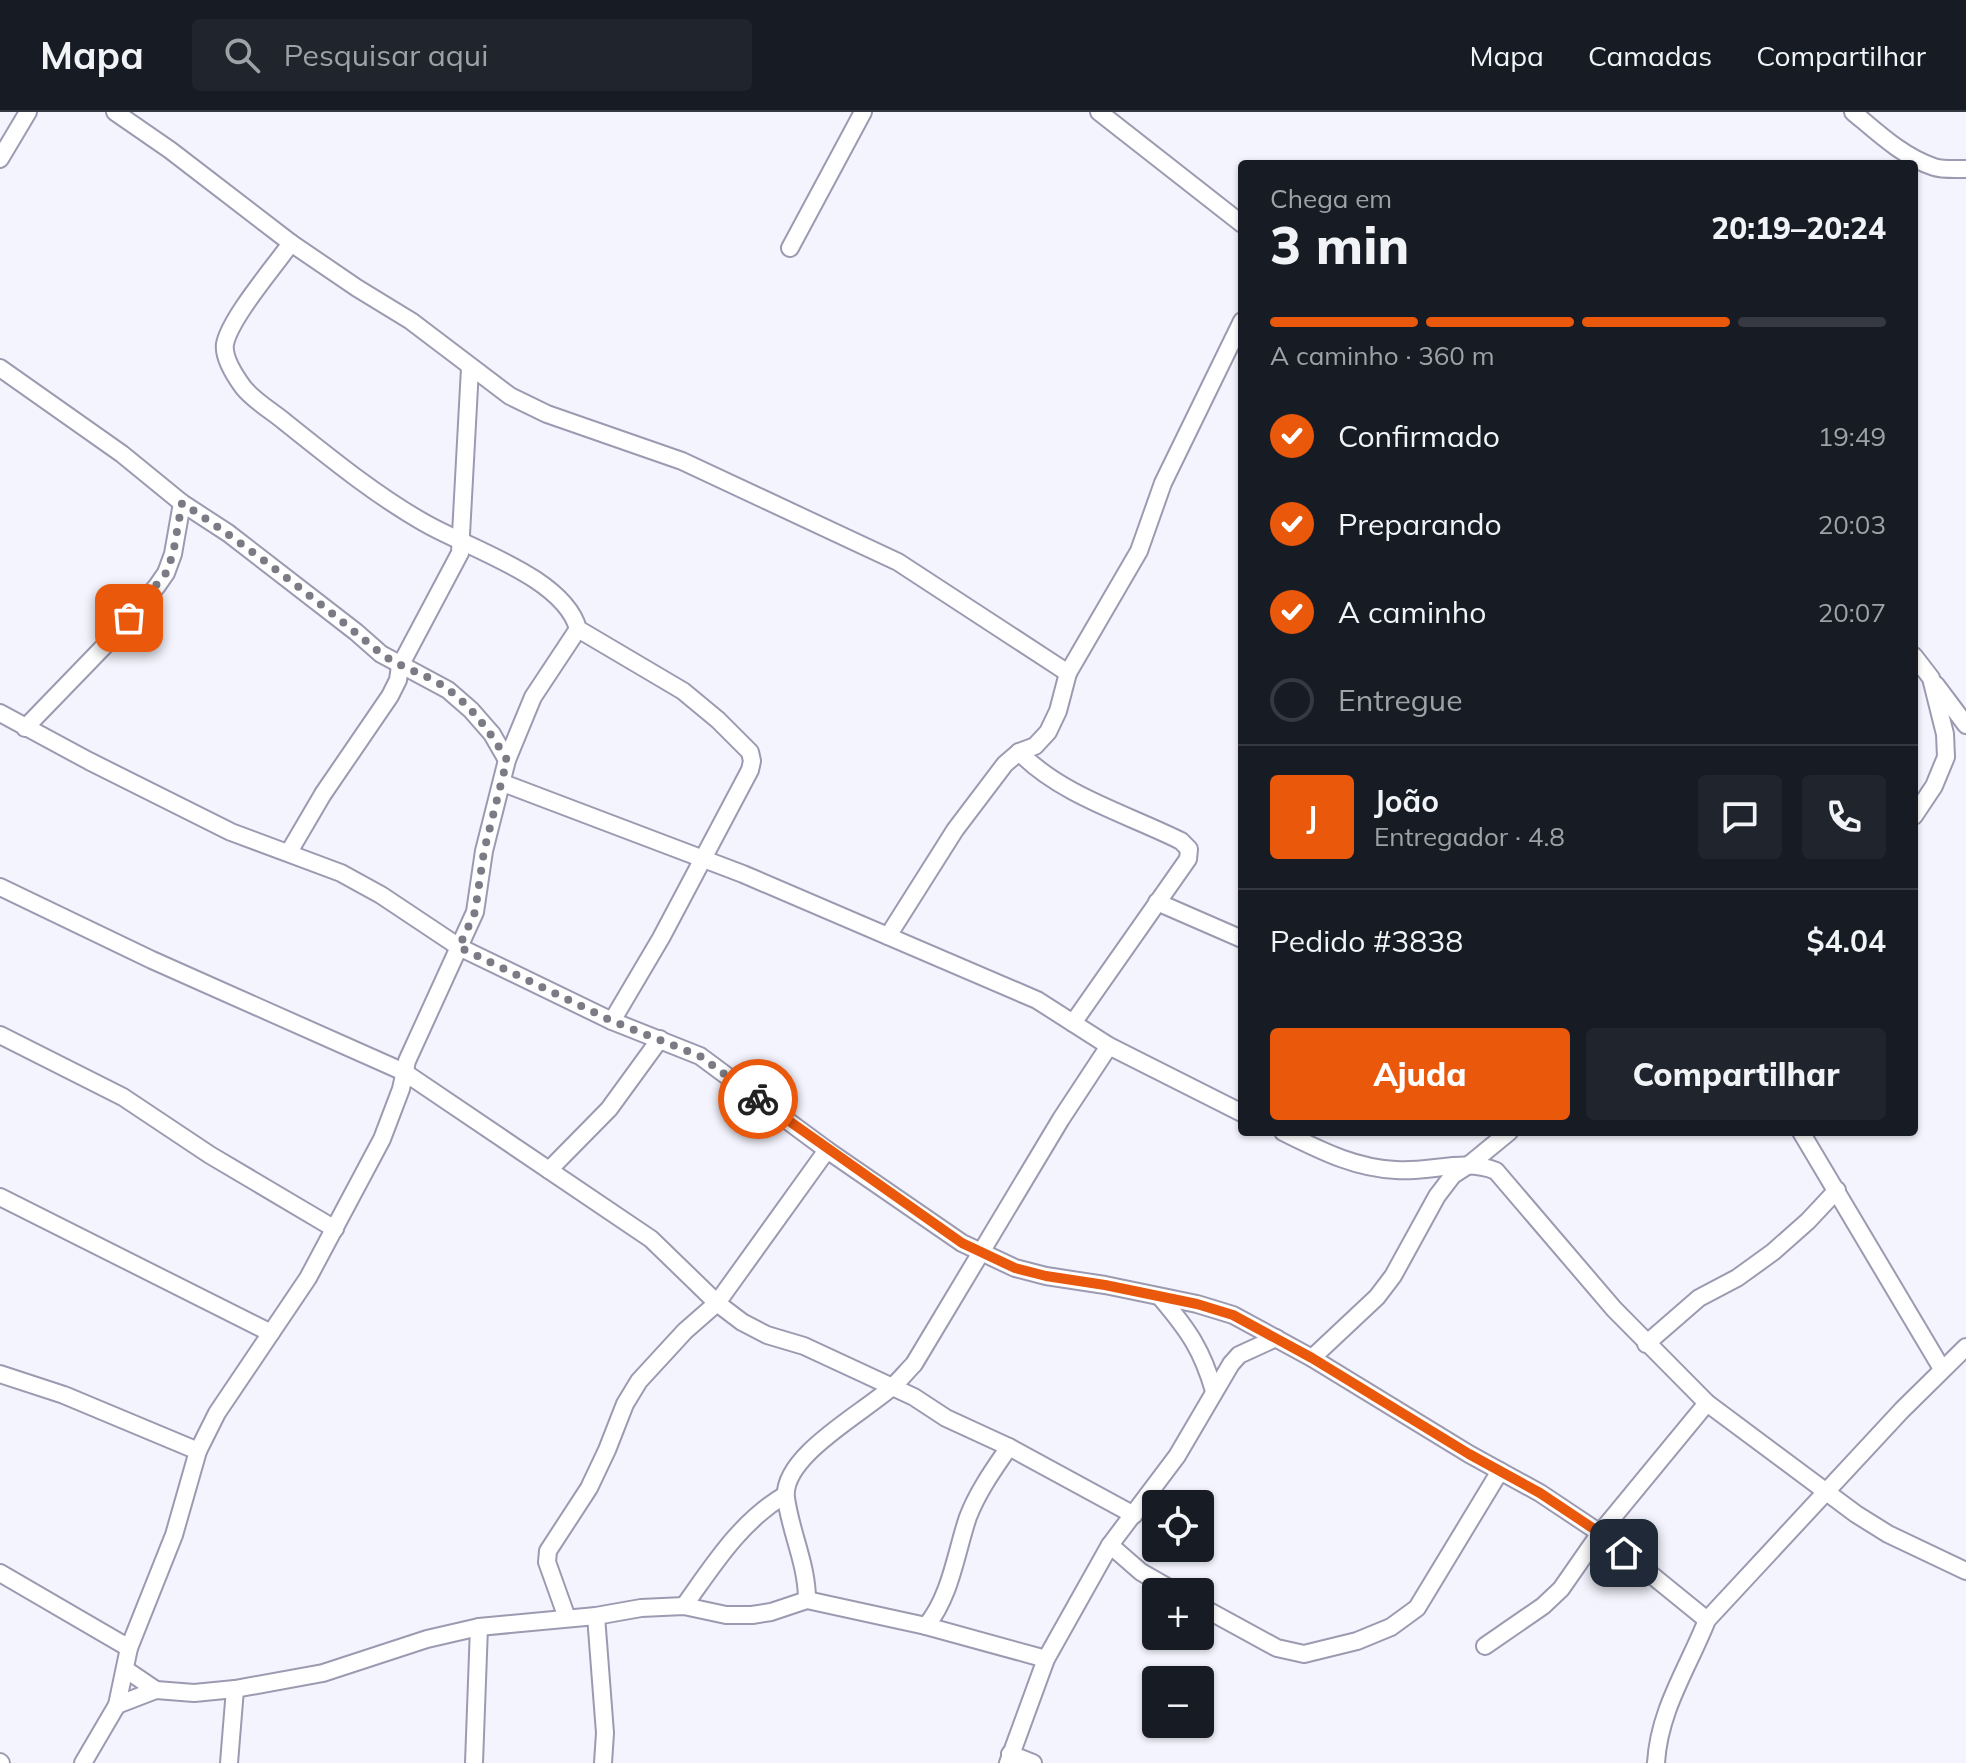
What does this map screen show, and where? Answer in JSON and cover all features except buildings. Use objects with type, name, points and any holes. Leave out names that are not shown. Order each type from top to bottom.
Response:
[{"type":"street","points":[[0,159],[28,112]]},
{"type":"street","points":[[115,112],[291,243],[411,321],[470,368],[528,406],[682,461],[898,562],[1068,673]]},
{"type":"street","points":[[790,248],[863,112]]},
{"type":"street","points":[[1099,112],[1238,221]]},
{"type":"street","points":[[1853,112],[1890,143],[1913,157],[1936,168],[1966,169]]},
{"type":"street","points":[[291,243],[230,328],[225,346],[229,364],[245,390],[320,450],[419,520],[507,564],[545,587],[565,604],[575,617],[578,629],[683,691],[750,752],[750,770],[661,938],[612,1021]]},
{"type":"street","points":[[888,936],[955,830],[1005,764],[1019,752],[1035,746],[1048,732],[1058,711],[1068,673],[1139,551],[1163,483],[1238,329]]},
{"type":"street","points":[[0,368],[122,454],[182,503],[228,533],[381,654],[436,682],[460,700],[492,734],[507,760]]},
{"type":"street","points":[[289,852],[331,781],[390,696],[398,680],[400,666],[460,553],[470,368]]},
{"type":"street","points":[[25,728],[115,635],[157,586],[173,554],[182,503]]},
{"type":"street","points":[[83,1763],[117,1705],[129,1648],[174,1535],[198,1451],[217,1413],[308,1278],[382,1139],[401,1089],[404,1072],[475,912],[484,851],[507,760],[533,697],[578,629]]},
{"type":"street","points":[[1918,661],[1966,725]]},
{"type":"street","points":[[1918,810],[1934,786],[1946,757],[1945,734],[1931,678]]},
{"type":"street","points":[[0,713],[231,832],[341,873],[381,895],[459,947],[612,1021],[700,1056],[827,1150],[962,1243],[980,1252],[1015,1268],[1046,1276],[1197,1304],[1233,1315],[1312,1358],[1540,1493],[1600,1533],[1707,1620]]},
{"type":"street","points":[[1019,752],[1059,784],[1171,836],[1189,849],[1188,859],[1073,1023]]},
{"type":"street","points":[[503,783],[743,874],[1037,1000],[1109,1046],[1238,1111]]},
{"type":"street","points":[[0,887],[152,960],[404,1072],[651,1239],[717,1303],[754,1329],[804,1346],[893,1387],[946,1418],[1009,1447],[1134,1515]]},
{"type":"street","points":[[1157,902],[1238,937]]},
{"type":"street","points":[[0,1035],[123,1097],[210,1155],[335,1229]]},
{"type":"street","points":[[549,1170],[609,1109],[660,1039]]},
{"type":"street","points":[[807,1600],[806,1574],[785,1495],[790,1477],[801,1460],[893,1387],[929,1343],[980,1252],[1109,1046]]},
{"type":"street","points":[[1291,1136],[1332,1156],[1376,1168],[1419,1171],[1470,1164],[1488,1167],[1502,1176],[1646,1344],[1707,1403],[1888,1534],[1966,1571]]},
{"type":"street","points":[[1312,1358],[1377,1297],[1393,1276],[1453,1175],[1504,1136]]},
{"type":"street","points":[[1803,1136],[1942,1369]]},
{"type":"street","points":[[567,1618],[547,1562],[548,1551],[589,1488],[625,1404],[639,1381],[685,1331],[717,1303],[827,1150]]},
{"type":"street","points":[[1646,1344],[1699,1298],[1737,1278],[1773,1252],[1837,1190]]},
{"type":"street","points":[[0,1197],[271,1333]]},
{"type":"street","points":[[1161,1298],[1187,1329],[1205,1358],[1214,1391]]},
{"type":"street","points":[[1033,1763],[1009,1759],[1046,1659],[1110,1545],[1177,1456],[1214,1391],[1239,1355],[1276,1338]]},
{"type":"street","points":[[1656,1763],[1669,1699],[1692,1657],[1707,1620],[1966,1347]]},
{"type":"street","points":[[0,1374],[64,1395],[198,1451]]},
{"type":"street","points":[[1485,1646],[1543,1606],[1561,1589],[1600,1533],[1707,1403]]},
{"type":"street","points":[[926,1626],[944,1593],[975,1502],[1009,1447]]},
{"type":"street","points":[[1214,1614],[1277,1648],[1304,1654],[1357,1641],[1391,1627],[1417,1608],[1500,1471]]},
{"type":"street","points":[[684,1606],[743,1527],[785,1495]]},
{"type":"street","points":[[1110,1545],[1152,1578]]},
{"type":"street","points":[[0,1573],[129,1648]]},
{"type":"street","points":[[117,1705],[156,1690],[194,1693],[235,1689],[323,1673],[427,1639],[479,1627],[596,1616],[641,1608],[684,1606],[726,1615],[752,1615],[807,1600],[926,1626],[1046,1659]]},
{"type":"street","points":[[596,1616],[605,1733],[603,1763]]},
{"type":"street","points":[[474,1763],[479,1627]]},
{"type":"street","points":[[125,1669],[156,1690]]},
{"type":"street","points":[[229,1763],[235,1689]]},
{"type":"way so far","points":[[129,618],[166,573],[173,554],[182,503],[228,533],[381,654],[448,690],[492,734],[507,760],[484,851],[475,912],[459,947],[612,1021],[700,1056],[758,1099]]},
{"type":"route","points":[[758,1099],[962,1243],[1015,1268],[1197,1304],[1233,1315],[1312,1358],[1469,1454],[1540,1493],[1624,1553]]}]
